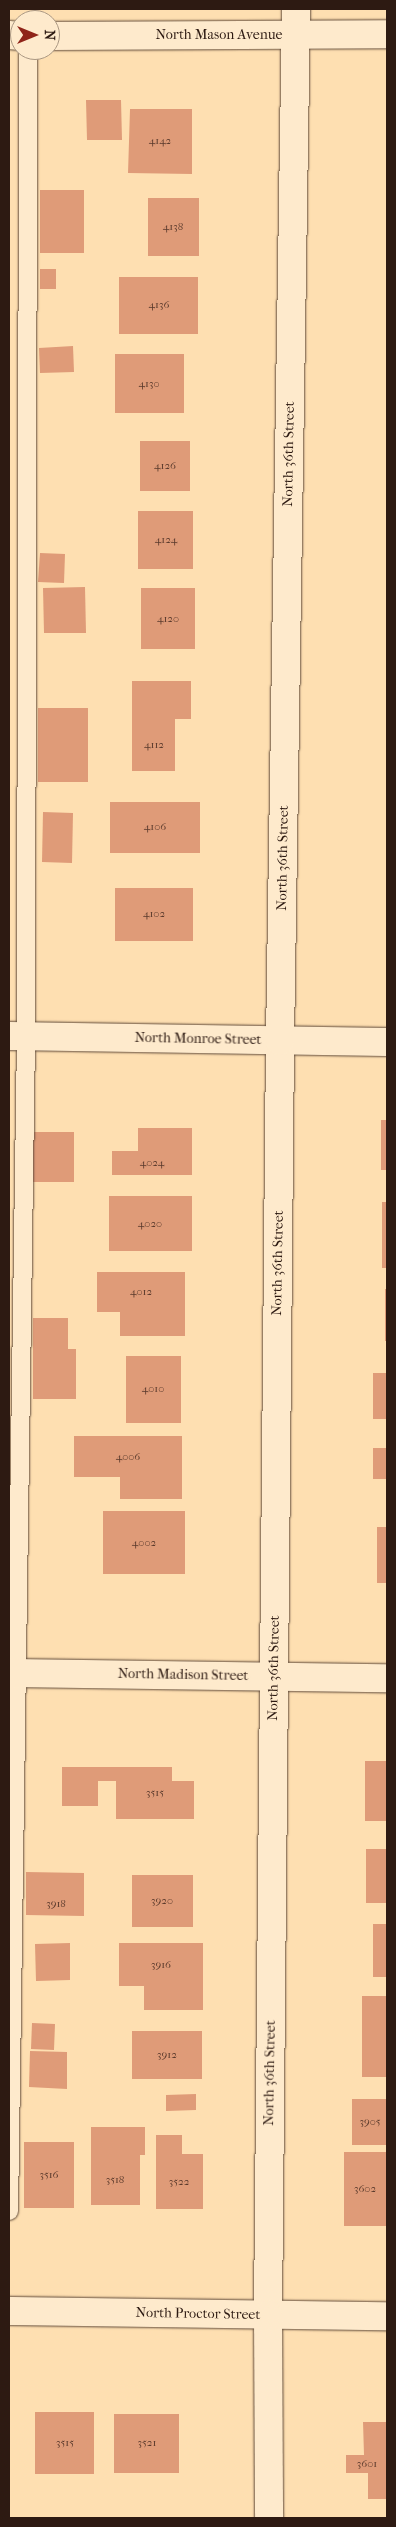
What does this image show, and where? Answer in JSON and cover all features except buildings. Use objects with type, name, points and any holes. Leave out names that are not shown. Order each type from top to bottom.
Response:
[{"type":"street","name":"North Mason Avenue","points":[[60,35],[296,22],[387,34]]},
{"type":"street","name":"North 36th Street","points":[[269,2518],[268,2315],[280,1041],[296,22]]},
{"type":"street","name":"North Monroe Street","points":[[17,1036],[387,1042]]},
{"type":"street","name":"North Madison Street","points":[[13,1673],[387,1678]]},
{"type":"street","name":"North Proctor Street","points":[[9,2311],[387,2316]]},
{"type":"lane","points":[[9,2211],[17,1036],[28,60]]}]
